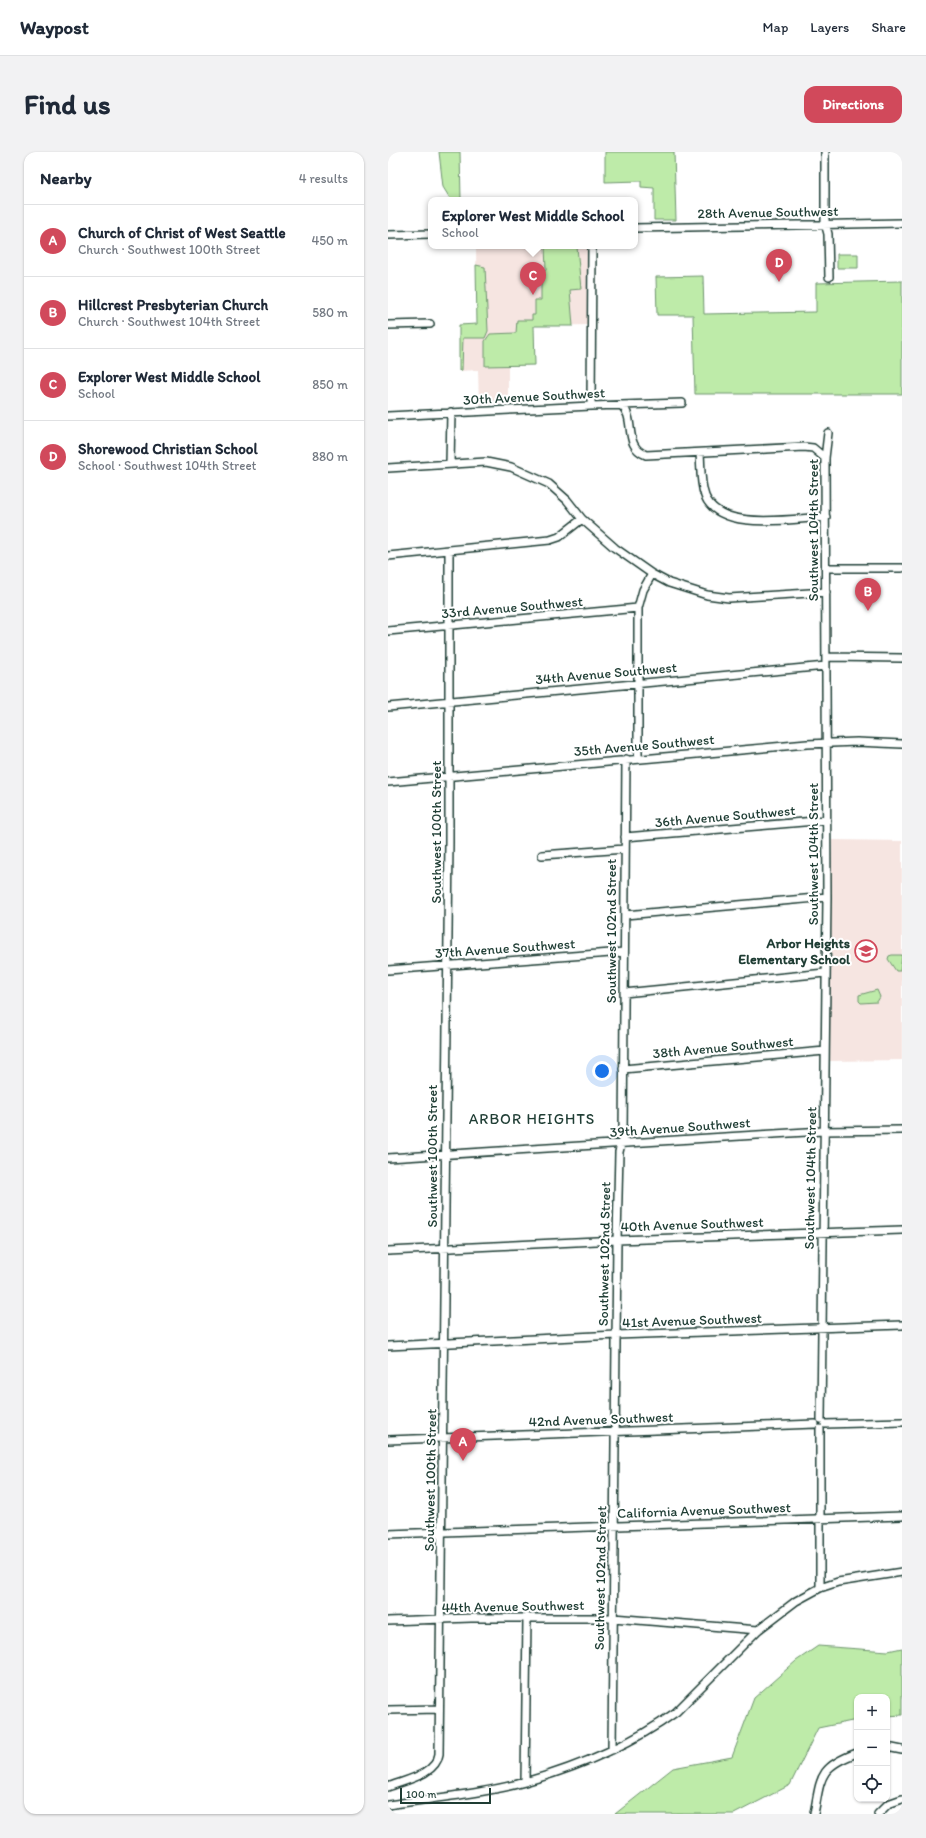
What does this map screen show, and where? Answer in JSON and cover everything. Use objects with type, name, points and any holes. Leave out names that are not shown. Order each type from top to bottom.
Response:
[{"type":"street","points":[[825,152],[825,223],[828,234],[829,277]]},
{"type":"street","name":"28th Avenue Southwest","points":[[638,228],[825,223],[902,223]]},
{"type":"street","points":[[388,235],[428,234]]},
{"type":"street","points":[[591,406],[592,249]]},
{"type":"street","points":[[388,325],[430,324]]},
{"type":"street","name":"30th Avenue Southwest","points":[[388,416],[451,412],[682,403]]},
{"type":"street","points":[[621,405],[628,411],[632,442],[639,452],[652,455],[804,447],[813,448],[825,458]]},
{"type":"street","points":[[450,464],[451,412]]},
{"type":"street","name":"Southwest 104th Street","points":[[820,1588],[819,1519],[827,897],[825,458],[828,433]]},
{"type":"street","points":[[700,453],[706,496],[716,509],[726,515],[740,520],[826,517]]},
{"type":"street","points":[[388,468],[486,462],[521,471],[549,484],[567,500],[582,519],[615,548],[652,574],[686,589],[707,595],[729,598],[826,592]]},
{"type":"street","points":[[388,556],[550,540],[559,537],[582,519]]},
{"type":"street","name":"Southwest 100th Street","points":[[388,1787],[426,1772],[437,1762],[439,1754],[445,1248],[444,1155],[448,965],[449,551]]},
{"type":"street","points":[[826,568],[902,568]]},
{"type":"street","points":[[638,758],[638,608],[643,590],[652,574]]},
{"type":"street","name":"33rd Avenue Southwest","points":[[388,631],[638,608]]},
{"type":"street","points":[[826,657],[902,658]]},
{"type":"street","name":"34th Avenue Southwest","points":[[388,707],[826,666]]},
{"type":"street","name":"35th Avenue Southwest","points":[[388,782],[626,759],[826,743],[902,744]]},
{"type":"street","name":"Southwest 102nd Street","points":[[612,1750],[618,1152],[623,1136],[626,759]]},
{"type":"street","name":"36th Avenue Southwest","points":[[625,837],[827,820]]},
{"type":"street","points":[[542,855],[625,849]]},
{"type":"street","points":[[625,915],[827,897]]},
{"type":"street","name":"37th Avenue Southwest","points":[[388,970],[624,952]]},
{"type":"street","points":[[624,993],[825,973]]},
{"type":"street","name":"38th Avenue Southwest","points":[[624,1069],[825,1051]]},
{"type":"street","name":"39th Avenue Southwest","points":[[388,1158],[823,1131],[902,1130]]},
{"type":"street","name":"40th Avenue Southwest","points":[[388,1251],[617,1240],[902,1230]]},
{"type":"street","name":"41st Avenue Southwest","points":[[388,1346],[616,1335],[902,1325]]},
{"type":"street","name":"42nd Avenue Southwest","points":[[388,1440],[902,1422]]},
{"type":"street","name":"California Avenue Southwest","points":[[388,1534],[902,1516]]},
{"type":"street","points":[[388,1805],[525,1782],[612,1750],[660,1723],[676,1712],[691,1699],[758,1630],[796,1601],[820,1588],[857,1578],[902,1572]]},
{"type":"street","points":[[525,1782],[527,1618]]},
{"type":"street","name":"44th Avenue Southwest","points":[[388,1621],[613,1618],[758,1630]]},
{"type":"street","points":[[388,1710],[439,1709]]},
{"type":"street","points":[[890,1748],[902,1750]]},
{"type":"street","points":[[814,1814],[818,1789],[823,1776],[835,1763],[854,1754]]},
{"type":"street","points":[[878,1814],[888,1804],[902,1799]]},
{"type":"shaded area","points":[[476,249],[589,249],[590,325],[534,326],[535,365],[508,366],[508,403],[479,404],[478,370],[459,371],[459,325],[477,324]]},
{"type":"shaded area","name":"Arbor Heights Elementary School","points":[[832,840],[902,841],[902,1060],[829,1061]]},
{"type":"green space","points":[[439,152],[460,152],[461,197],[449,197],[443,187]]},
{"type":"green space","points":[[605,152],[674,152],[676,220],[654,220],[654,188],[641,187],[641,181],[605,182]]},
{"type":"green space","points":[[545,249],[577,249],[581,289],[570,290],[573,326],[534,326],[535,365],[485,366],[485,341],[490,334],[516,333],[517,320],[532,320],[532,315],[535,315],[535,300],[541,300],[541,274],[546,270]]},
{"type":"green space","points":[[837,254],[858,254],[858,268],[837,268]]},
{"type":"green space","points":[[476,265],[485,267],[488,331],[485,338],[463,338],[462,370],[459,371],[459,325],[477,324]]},
{"type":"green space","points":[[703,276],[704,314],[816,312],[816,283],[902,281],[902,394],[695,394],[693,315],[657,315],[656,277]]},
{"type":"green space","points":[[902,955],[900,971],[896,971],[888,959],[889,956]]},
{"type":"green space","points":[[877,990],[880,997],[877,1002],[861,1003],[859,1001],[859,995]]},
{"type":"green space","points":[[818,1646],[888,1651],[902,1648],[902,1715],[890,1716],[890,1694],[854,1694],[854,1721],[818,1728],[790,1785],[734,1814],[615,1814],[673,1768],[732,1757],[754,1698],[796,1661]]},
{"type":"place","name":"Shorewood Christian School","points":[[779,282]]},
{"type":"place","name":"Explorer West Middle School","points":[[533,295]]},
{"type":"place","name":"Hillcrest Presbyterian Church","points":[[868,611]]},
{"type":"place","name":"Arbor Heights Elementary School","points":[[866,951]]},
{"type":"place","name":"Church of Christ of West Seattle","points":[[463,1461]]},
{"type":"district","name":"ARBOR HEIGHTS","points":[[532,1119]]}]
